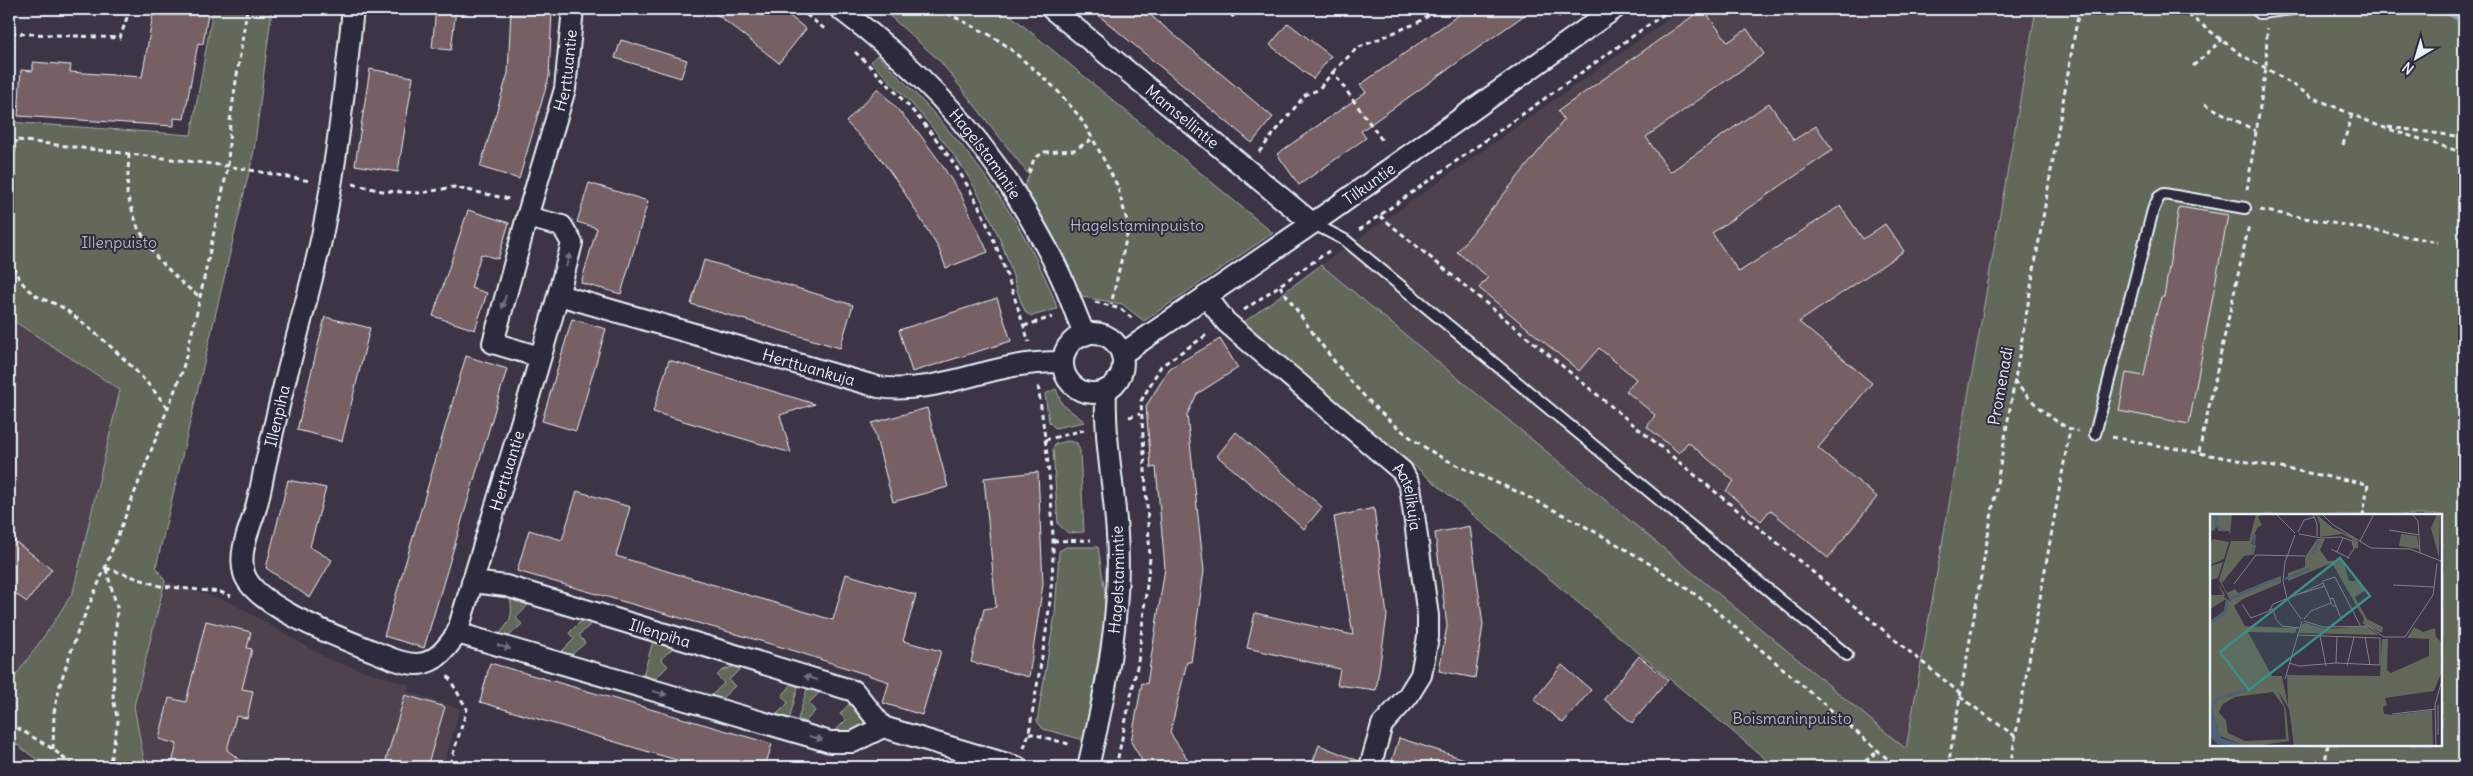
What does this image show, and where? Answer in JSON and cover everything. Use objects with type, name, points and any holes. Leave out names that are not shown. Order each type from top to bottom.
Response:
[{"type":"street","name":"Illenpiha","points":[[353,9],[339,133],[322,234],[306,305],[287,371],[256,507],[242,550],[244,572],[252,588],[290,616],[397,662],[419,665],[436,659]]},
{"type":"street","name":"Herttuantie","points":[[540,357],[493,344],[529,210],[565,89],[573,9]]},
{"type":"street","name":"Hagelstamintie","points":[[840,9],[867,29],[913,70],[948,106],[983,148],[1014,192],[1046,249],[1085,334]]},
{"type":"street","name":"Mamsellintie","points":[[1052,9],[1312,223]]},
{"type":"street","name":"Tilkuntie","points":[[1122,354],[1312,223],[1614,9]]},
{"type":"street","name":"Herttuantie","points":[[472,582],[559,295],[572,243],[562,226],[529,210]]},
{"type":"street","name":"Herttuankuja","points":[[559,295],[878,387],[900,390],[920,388],[1035,362],[1063,362]]},
{"type":"street","name":"Aatelikuja","points":[[1206,296],[1226,322],[1402,471],[1410,486],[1428,616],[1428,637],[1421,675],[1408,696],[1382,725],[1370,767]]},
{"type":"street","points":[[1094,333],[1111,339],[1122,354],[1122,371],[1119,379],[1106,390],[1096,393],[1077,388],[1067,377],[1063,362],[1070,345],[1085,334],[1094,333]]},
{"type":"street","name":"Hagelstamintie","points":[[1088,767],[1109,676],[1118,580],[1117,533],[1104,424],[1106,390]]},
{"type":"street","name":"Illenpiha","points":[[472,582],[506,586],[854,691],[883,727]]},
{"type":"street","points":[[436,659],[445,652],[457,633],[472,582]]},
{"type":"street","points":[[457,633],[830,742],[854,742],[883,727],[1017,767]]},
{"type":"lane","points":[[2255,9],[2260,13],[2292,9]]},
{"type":"lane","points":[[2095,434],[2153,210],[2159,197],[2164,194],[2245,208]]},
{"type":"lane","points":[[1312,223],[1345,240],[1847,655]]},
{"type":"path","points":[[11,34],[120,38],[130,9]]},
{"type":"path","points":[[53,749],[54,712],[61,681],[78,631],[105,568],[182,372],[228,166],[230,121],[247,9]]},
{"type":"path","points":[[939,9],[990,35],[1007,46],[1055,88],[1079,116],[1093,139],[1117,185],[1127,221],[1126,236],[1110,305]]},
{"type":"path","points":[[1224,9],[1234,17]]},
{"type":"path","points":[[1259,153],[1305,95],[1318,90],[1357,48],[1417,23],[1439,9]]},
{"type":"path","points":[[1554,9],[1560,17]]},
{"type":"path","points":[[1140,414],[1140,402],[1160,366],[1280,286],[1671,9]]},
{"type":"path","name":"Promenadi","points":[[1948,767],[2078,9]]},
{"type":"path","points":[[2181,9],[2243,56],[2312,97],[2379,126],[2464,153]]},
{"type":"path","points":[[2199,452],[2251,219],[2245,208],[2266,68],[2268,12]]},
{"type":"path","points":[[9,27],[14,40],[9,109]]},
{"type":"path","points":[[2193,66],[2222,40]]},
{"type":"path","points":[[1333,72],[1384,143]]},
{"type":"path","points":[[2205,104],[2256,131]]},
{"type":"path","points":[[2343,145],[2352,114]]},
{"type":"path","points":[[2379,126],[2464,138]]},
{"type":"path","points":[[9,139],[228,166],[330,184],[343,182],[382,191],[422,193],[453,187],[529,210]]},
{"type":"path","points":[[1027,174],[1034,159],[1044,152],[1074,150],[1093,139]]},
{"type":"path","points":[[9,197],[16,140]]},
{"type":"path","points":[[129,154],[127,194],[138,228],[157,258],[182,283],[200,297]]},
{"type":"path","points":[[2245,208],[2438,242]]},
{"type":"path","points":[[1380,216],[1961,696],[2015,736]]},
{"type":"path","points":[[9,249],[12,268],[32,293],[62,307],[98,335],[147,381],[167,408]]},
{"type":"path","points":[[1280,286],[1343,371],[1384,415],[1402,430],[1448,462],[1586,525],[1678,582],[1707,603],[1897,767]]},
{"type":"path","points":[[2014,381],[2028,398],[2070,429],[2368,484],[2363,514]]},
{"type":"path","points":[[2010,767],[2070,429]]},
{"type":"path","points":[[1053,541],[1091,540]]},
{"type":"path","points":[[105,568],[160,586],[220,592],[237,598]]},
{"type":"path","points":[[105,568],[118,607],[113,698],[118,722],[109,767]]},
{"type":"path","points":[[436,659],[467,709],[449,767]]},
{"type":"path","points":[[9,723],[53,749],[74,767]]},
{"type":"path","points":[[2324,767],[2328,746]]},
{"type":"path","points":[[1858,767],[1878,750]]},
{"type":"shaded area","points":[[1683,9],[2036,9],[1906,750],[1321,265]]},
{"type":"shaded area","points":[[9,318],[120,390],[73,592],[9,685]]},
{"type":"shaded area","points":[[165,581],[232,603],[330,660],[410,685],[408,692],[460,709],[443,767],[145,767],[134,706]]},
{"type":"green space","name":"Illenpuisto","points":[[213,9],[272,9],[254,151],[156,567],[165,581],[134,706],[145,767],[47,767],[9,739],[9,685],[73,592],[120,390],[9,318],[9,122],[191,135]]},
{"type":"green space","name":"Hagelstaminpuisto","points":[[882,9],[1003,9],[1273,233],[1144,321],[1122,304],[1083,297],[1023,190],[1029,175],[940,61]]},
{"type":"green space","name":"Boismaninpuisto","points":[[2036,9],[2464,9],[2464,767],[1775,767],[1243,323],[1321,265],[1906,749]]},
{"type":"green space","points":[[877,55],[923,102],[987,178],[1005,205],[1038,263],[1057,309],[1032,316],[1026,313],[1001,243],[975,188],[963,168],[935,131],[871,62]]},
{"type":"green space","points":[[1056,389],[1062,404],[1085,422],[1055,428],[1049,422],[1045,394]]},
{"type":"green space","points":[[1068,441],[1077,443],[1080,451],[1084,532],[1068,533],[1058,524],[1053,449],[1055,444]]},
{"type":"green space","points":[[1066,547],[1098,547],[1105,592],[1104,623],[1084,740],[1043,729],[1037,721],[1055,614],[1059,551]]},
{"type":"green space","points":[[510,599],[528,605],[516,618],[522,624],[509,636],[499,634],[510,618],[512,609]]},
{"type":"green space","points":[[582,620],[592,623],[579,635],[585,643],[571,655],[561,652],[574,639],[569,633]]},
{"type":"green space","points":[[653,641],[674,647],[661,659],[668,666],[654,680],[643,676]]},
{"type":"green space","points":[[734,666],[741,668],[729,680],[735,686],[720,700],[711,696],[724,683],[717,676],[721,671]]},
{"type":"green space","points":[[792,684],[798,687],[789,720],[775,716],[788,703],[782,696]]},
{"type":"green space","points":[[807,689],[820,692],[809,703],[815,711],[805,722],[798,719]]},
{"type":"green space","points":[[851,702],[863,715],[864,726],[850,735],[833,733],[846,720],[840,714]]},
{"type":"building","points":[[154,9],[201,9],[201,11],[208,13],[203,44],[198,43],[184,119],[174,118],[174,126],[18,116],[21,70],[33,71],[33,62],[71,65],[70,72],[142,77]]},
{"type":"building","points":[[436,9],[456,9],[451,50],[432,48]]},
{"type":"building","points":[[511,9],[552,9],[549,77],[519,179],[480,167],[508,73]]},
{"type":"building","points":[[710,9],[781,9],[806,29],[779,63]]},
{"type":"building","points":[[1091,9],[1143,9],[1273,117],[1252,143]]},
{"type":"building","points":[[1467,9],[1533,9],[1361,131],[1366,138],[1299,185],[1277,154],[1366,92],[1360,85]]},
{"type":"building","points":[[1703,9],[1728,42],[1747,29],[1764,54],[1646,137],[1670,172],[1769,103],[1794,140],[1816,126],[1833,150],[1712,233],[1739,272],[1840,206],[1863,239],[1885,224],[1904,251],[1799,322],[1872,383],[1818,448],[1877,497],[1828,558],[1770,510],[1761,521],[1726,491],[1734,481],[1688,442],[1679,453],[1647,427],[1655,415],[1626,391],[1636,379],[1599,348],[1579,371],[1479,288],[1488,277],[1457,252],[1564,120],[1558,111]]},
{"type":"building","points":[[1288,23],[1331,56],[1313,79],[1270,45]]},
{"type":"building","points":[[621,40],[687,60],[681,78],[615,58]]},
{"type":"building","points":[[370,69],[413,77],[398,172],[355,165]]},
{"type":"building","points":[[878,88],[918,132],[940,162],[961,195],[988,252],[946,268],[939,249],[901,187],[878,155],[846,122]]},
{"type":"building","points":[[589,183],[648,201],[621,294],[581,283],[597,228],[577,222]]},
{"type":"building","points":[[2179,207],[2228,215],[2189,424],[2119,411],[2126,373],[2144,376],[2155,318],[2161,297],[2164,297]]},
{"type":"building","points":[[468,210],[509,223],[498,259],[481,254],[471,288],[487,293],[475,330],[433,316]]},
{"type":"building","points":[[704,260],[853,305],[840,348],[691,304]]},
{"type":"building","points":[[997,298],[1011,341],[912,372],[899,330]]},
{"type":"building","points":[[325,317],[370,328],[342,441],[297,430]]},
{"type":"building","points":[[572,319],[606,329],[576,431],[542,421]]},
{"type":"building","points":[[1220,339],[1238,368],[1197,394],[1187,415],[1204,571],[1191,662],[1187,662],[1170,733],[1193,767],[1146,767],[1131,742],[1142,683],[1147,684],[1165,568],[1156,467],[1151,468],[1146,406],[1170,368]]},
{"type":"building","points":[[466,356],[507,369],[424,648],[384,636]]},
{"type":"building","points":[[669,360],[815,404],[780,415],[791,453],[653,412]]},
{"type":"building","points":[[927,408],[948,487],[893,502],[872,423]]},
{"type":"building","points":[[1236,432],[1322,507],[1304,529],[1217,456]]},
{"type":"building","points":[[1038,472],[1043,584],[1029,677],[971,662],[984,609],[996,607],[984,478]]},
{"type":"building","points":[[288,480],[326,488],[310,547],[332,560],[310,598],[266,568]]},
{"type":"building","points":[[577,491],[630,507],[616,556],[833,620],[846,574],[916,595],[903,641],[941,651],[922,715],[883,703],[889,682],[795,651],[517,571],[529,530],[562,540]]},
{"type":"building","points":[[1374,508],[1387,616],[1376,690],[1337,685],[1340,669],[1247,648],[1255,613],[1353,635],[1334,517]]},
{"type":"building","points":[[1470,526],[1483,625],[1475,678],[1439,671],[1447,626],[1435,533]]},
{"type":"building","points":[[9,537],[52,569],[27,602],[9,589]]},
{"type":"building","points":[[206,621],[251,632],[247,648],[252,649],[242,689],[253,691],[247,718],[236,716],[227,750],[249,767],[171,767],[177,744],[159,739],[169,698],[186,702]]},
{"type":"building","points":[[1639,656],[1668,680],[1632,723],[1604,699]]},
{"type":"building","points":[[490,663],[772,744],[765,767],[700,767],[480,702]]},
{"type":"building","points":[[1562,665],[1591,690],[1563,723],[1534,700]]},
{"type":"building","points":[[405,695],[445,707],[427,767],[384,767]]},
{"type":"building","points":[[1399,738],[1477,763],[1477,767],[1390,767]]},
{"type":"building","points":[[1319,745],[1359,761],[1358,767],[1311,767]]},
{"type":"waterway","points":[[2444,9],[2464,20]]}]
